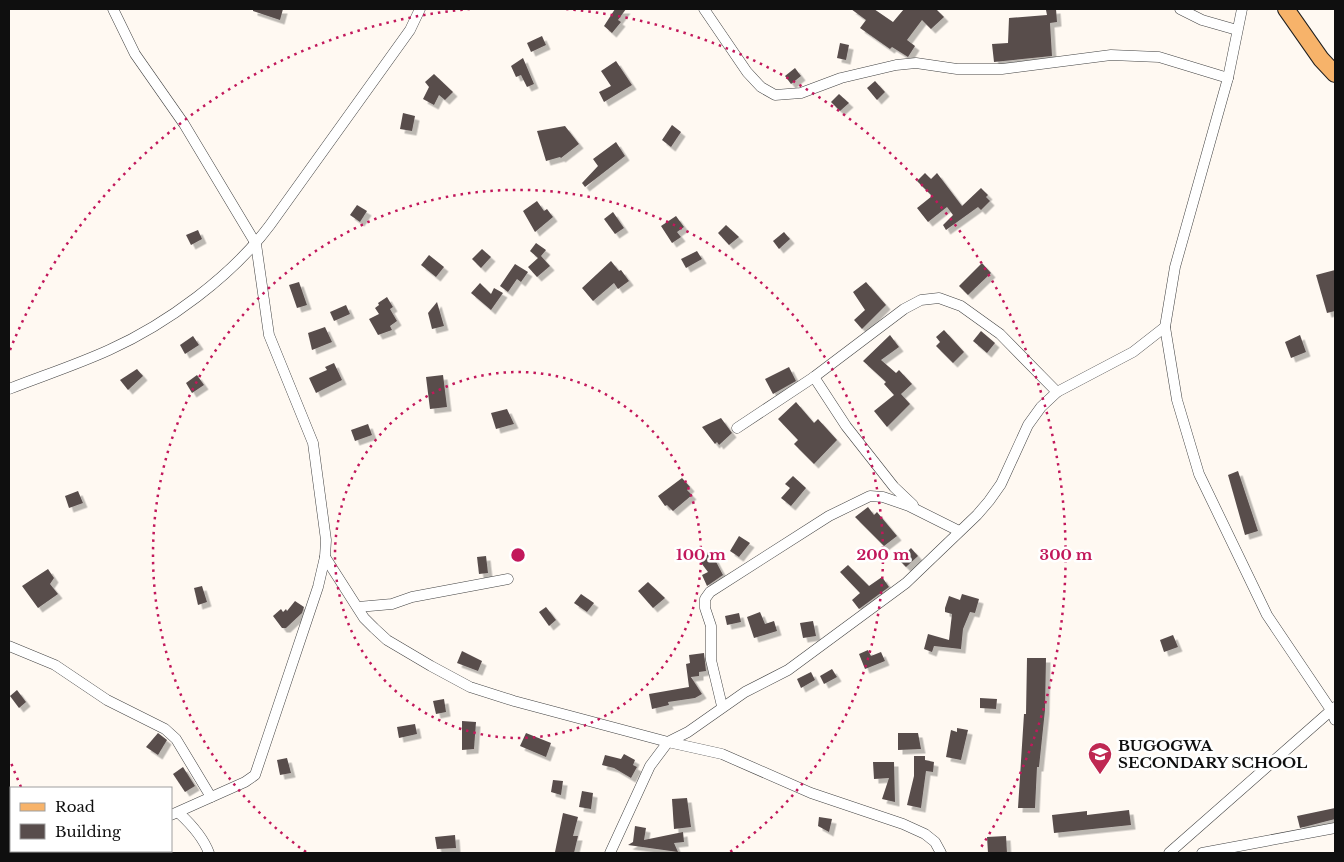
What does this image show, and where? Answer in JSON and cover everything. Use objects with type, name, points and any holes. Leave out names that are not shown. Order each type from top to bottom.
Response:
[{"type":"main road","points":[[1286,9],[1321,59],[1335,74]]},
{"type":"street","points":[[113,9],[135,54],[184,124],[256,244],[269,335],[313,443],[326,540],[325,556],[318,587],[258,769],[252,779],[175,814],[194,828],[206,844],[209,853]]},
{"type":"street","points":[[9,388],[96,356],[150,328],[189,301],[233,266],[256,244],[399,45],[420,9]]},
{"type":"street","points":[[704,9],[747,72],[761,86],[774,95],[801,93],[841,78],[896,65],[916,63],[956,69],[1002,69],[1111,55],[1159,57],[1228,78]]},
{"type":"street","points":[[1180,9],[1202,20],[1238,30]]},
{"type":"street","points":[[1169,853],[1334,712],[1267,615],[1199,474],[1177,400],[1165,327],[1175,267],[1228,78],[1242,9]]},
{"type":"street","points":[[737,428],[814,377],[904,309],[921,300],[939,298],[960,306],[1000,334],[1057,392]]},
{"type":"street","points":[[610,853],[650,766],[668,742],[688,732],[722,706],[788,670],[906,582],[959,530],[978,515],[989,501],[1001,484],[1028,425],[1041,407],[1057,392],[1125,357],[1165,327]]},
{"type":"street","points":[[814,377],[846,426],[894,487],[924,513]]},
{"type":"street","points":[[722,706],[713,674],[711,626],[705,608],[707,594],[805,531],[863,498],[883,497],[924,513],[959,530]]},
{"type":"street","points":[[325,556],[358,607],[374,628],[387,640],[470,687],[514,701],[668,742],[722,754],[811,793],[903,824],[925,834],[935,842],[942,853]]},
{"type":"street","points":[[358,607],[392,604],[412,597],[508,579]]},
{"type":"street","points":[[9,646],[55,665],[106,700],[165,729],[176,739],[211,797]]},
{"type":"street","points":[[1207,853],[1335,828]]},
{"type":"building","points":[[253,9],[283,9],[280,20],[253,11]]},
{"type":"building","points":[[615,9],[626,9],[618,20],[621,22],[612,33],[604,26]]},
{"type":"building","points":[[851,9],[874,9],[893,22],[904,9],[936,9],[944,17],[931,29],[922,20],[907,40],[915,46],[908,57],[892,47],[890,49],[860,28],[866,20]]},
{"type":"building","points":[[1056,9],[1057,22],[1050,23],[1052,56],[994,62],[992,44],[1008,43],[1009,18],[1047,15],[1046,10]]},
{"type":"building","points":[[542,36],[546,45],[531,52],[527,43]]},
{"type":"building","points":[[840,43],[849,45],[846,60],[837,58]]},
{"type":"building","points":[[523,58],[534,84],[527,87],[521,75],[516,77],[511,66]]},
{"type":"building","points":[[616,61],[632,85],[604,102],[599,92],[611,86],[601,71]]},
{"type":"building","points":[[795,68],[801,76],[791,84],[785,76]]},
{"type":"building","points":[[434,74],[453,92],[445,100],[439,95],[434,105],[423,99],[429,87],[425,82]]},
{"type":"building","points":[[875,81],[885,92],[877,100],[867,88]]},
{"type":"building","points":[[839,94],[849,103],[840,111],[831,102]]},
{"type":"building","points":[[403,113],[415,116],[412,131],[400,129]]},
{"type":"building","points":[[672,125],[681,132],[671,147],[662,140]]},
{"type":"building","points":[[565,126],[579,144],[561,158],[546,161],[537,131]]},
{"type":"building","points":[[616,142],[625,156],[585,187],[582,183],[598,166],[593,159]]},
{"type":"building","points":[[925,173],[931,179],[937,173],[962,206],[981,188],[988,195],[986,197],[990,201],[981,210],[978,207],[946,230],[943,225],[953,215],[947,207],[928,222],[917,208],[932,196],[917,181]]},
{"type":"building","points":[[537,201],[544,211],[547,209],[553,217],[535,232],[523,211]]},
{"type":"building","points":[[357,205],[367,211],[360,222],[350,215]]},
{"type":"building","points":[[613,212],[624,228],[615,234],[604,219]]},
{"type":"building","points":[[676,216],[684,227],[677,232],[681,237],[672,243],[661,226]]},
{"type":"building","points":[[726,225],[739,237],[729,245],[718,233]]},
{"type":"building","points":[[198,230],[202,239],[191,245],[186,235]]},
{"type":"building","points":[[784,232],[790,239],[779,249],[773,241]]},
{"type":"building","points":[[536,243],[546,250],[541,256],[550,266],[537,277],[528,267],[538,258],[530,251]]},
{"type":"building","points":[[482,249],[491,257],[481,268],[472,259]]},
{"type":"building","points":[[697,251],[702,259],[686,268],[681,259]]},
{"type":"building","points":[[429,255],[444,267],[436,277],[421,265]]},
{"type":"building","points":[[611,261],[629,281],[618,289],[614,283],[593,301],[582,288]]},
{"type":"building","points":[[982,263],[991,273],[968,295],[959,286]]},
{"type":"building","points":[[515,264],[528,272],[521,282],[517,279],[508,292],[500,286]]},
{"type":"building","points":[[1335,270],[1335,311],[1327,313],[1316,275]]},
{"type":"building","points":[[299,282],[307,305],[297,308],[289,285]]},
{"type":"building","points":[[866,282],[886,305],[862,329],[854,320],[865,310],[853,292]]},
{"type":"building","points":[[480,283],[491,294],[494,288],[503,293],[491,310],[471,293]]},
{"type":"building","points":[[387,297],[393,307],[390,309],[397,321],[390,326],[392,330],[378,335],[369,319],[379,314],[375,308],[379,305],[378,303]]},
{"type":"building","points":[[437,302],[444,326],[432,329],[428,313]]},
{"type":"building","points":[[346,305],[350,314],[334,321],[330,312]]},
{"type":"building","points":[[325,327],[332,342],[312,350],[308,333]]},
{"type":"building","points":[[944,330],[964,352],[953,363],[936,346],[940,342],[936,337]]},
{"type":"building","points":[[981,331],[995,343],[987,353],[973,341]]},
{"type":"building","points":[[890,335],[899,347],[881,360],[896,373],[899,370],[912,384],[901,394],[910,404],[887,427],[874,411],[894,395],[884,384],[886,382],[863,361]]},
{"type":"building","points":[[1300,335],[1306,352],[1291,358],[1285,342]]},
{"type":"building","points":[[193,336],[199,345],[185,354],[180,345]]},
{"type":"building","points":[[334,363],[342,380],[316,393],[309,378],[327,370],[325,367]]},
{"type":"building","points":[[789,367],[796,381],[773,394],[765,379]]},
{"type":"building","points":[[137,369],[143,376],[128,390],[120,380]]},
{"type":"building","points":[[197,375],[204,385],[192,393],[186,383]]},
{"type":"building","points":[[443,375],[447,407],[430,409],[426,377]]},
{"type":"building","points":[[796,402],[814,423],[818,419],[837,440],[814,464],[794,444],[798,440],[778,419]]},
{"type":"building","points":[[507,409],[514,424],[496,429],[491,413]]},
{"type":"building","points":[[721,418],[732,433],[719,445],[717,442],[715,444],[702,427]]},
{"type":"building","points":[[368,424],[372,435],[355,441],[351,430]]},
{"type":"building","points":[[1238,471],[1258,531],[1245,535],[1228,475]]},
{"type":"building","points":[[793,476],[806,488],[791,506],[781,498],[790,488],[785,484]]},
{"type":"building","points":[[682,478],[690,487],[687,490],[692,495],[673,511],[667,505],[665,506],[658,496]]},
{"type":"building","points":[[78,491],[83,503],[69,508],[65,496]]},
{"type":"building","points":[[868,507],[874,515],[877,512],[897,536],[884,546],[855,517]]},
{"type":"building","points":[[739,536],[750,543],[739,557],[730,551]]},
{"type":"building","points":[[911,548],[918,556],[906,567],[899,560]]},
{"type":"building","points":[[708,552],[710,555],[712,554],[723,575],[707,586],[702,575],[708,572],[699,560]]},
{"type":"building","points":[[486,556],[488,573],[479,574],[477,557]]},
{"type":"building","points":[[848,565],[869,586],[882,577],[889,587],[859,609],[852,600],[860,593],[840,572]]},
{"type":"building","points":[[48,569],[54,578],[50,584],[58,594],[38,608],[22,586]]},
{"type":"building","points":[[648,582],[665,598],[653,608],[638,591]]},
{"type":"building","points":[[202,586],[207,602],[198,605],[194,588]]},
{"type":"building","points":[[581,594],[594,603],[587,612],[574,603]]},
{"type":"building","points":[[962,594],[979,599],[975,613],[970,612],[963,629],[961,649],[934,646],[932,652],[924,649],[928,634],[949,640],[952,614],[945,612],[945,608],[949,596],[960,600]]},
{"type":"building","points":[[295,601],[304,607],[302,613],[286,628],[282,628],[273,616],[281,609],[283,612],[286,609],[287,611]]},
{"type":"building","points":[[546,607],[556,620],[549,626],[539,612]]},
{"type":"building","points":[[760,612],[765,624],[774,621],[777,631],[754,638],[747,617]]},
{"type":"building","points":[[739,613],[741,622],[727,625],[725,616]]},
{"type":"building","points":[[813,621],[816,636],[803,638],[800,623]]},
{"type":"building","points":[[1173,635],[1178,647],[1164,652],[1160,640]]},
{"type":"building","points":[[868,650],[871,656],[881,652],[885,661],[865,669],[859,654]]},
{"type":"building","points":[[462,651],[482,661],[478,671],[457,663]]},
{"type":"building","points":[[704,653],[706,671],[699,672],[699,676],[691,677],[702,694],[695,698],[668,702],[669,705],[652,709],[649,694],[689,687],[686,664],[690,663],[689,655]]},
{"type":"building","points":[[1027,658],[1046,658],[1045,710],[1039,767],[1037,767],[1035,808],[1018,808],[1024,714],[1026,714]]},
{"type":"building","points":[[832,669],[837,677],[824,684],[820,676]]},
{"type":"building","points":[[811,672],[815,680],[801,688],[797,679]]},
{"type":"building","points":[[17,690],[26,702],[19,708],[10,696]]},
{"type":"building","points":[[980,698],[997,699],[996,709],[980,708]]},
{"type":"building","points":[[444,699],[446,712],[436,714],[433,701]]},
{"type":"building","points":[[462,721],[476,722],[474,749],[462,750]]},
{"type":"building","points":[[415,724],[417,734],[399,738],[397,727]]},
{"type":"building","points":[[957,728],[968,730],[961,760],[946,757],[951,730],[957,732]]},
{"type":"building","points":[[158,733],[167,740],[158,755],[146,747]]},
{"type":"building","points":[[526,733],[551,743],[546,757],[520,746]]},
{"type":"building","points":[[898,733],[918,733],[921,749],[898,750]]},
{"type":"building","points":[[624,754],[635,760],[633,765],[637,767],[631,778],[614,768],[602,765],[605,755],[621,759]]},
{"type":"building","points":[[914,756],[925,756],[925,760],[934,762],[933,772],[926,771],[921,808],[907,805],[914,776]]},
{"type":"building","points":[[287,758],[291,773],[280,775],[277,760]]},
{"type":"building","points":[[873,762],[894,762],[895,802],[882,799],[889,778],[874,779]]},
{"type":"building","points":[[183,767],[195,786],[185,792],[173,774]]},
{"type":"building","points":[[553,780],[563,781],[561,795],[551,792]]},
{"type":"building","points":[[582,791],[593,793],[591,809],[579,807]]},
{"type":"building","points":[[687,798],[691,827],[674,829],[672,799]]},
{"type":"building","points":[[1335,808],[1335,819],[1300,828],[1297,816]]},
{"type":"building","points":[[1129,810],[1131,825],[1054,833],[1052,815],[1087,811],[1087,815]]},
{"type":"building","points":[[563,813],[578,817],[573,836],[578,836],[574,853],[555,852]]},
{"type":"building","points":[[819,817],[832,819],[829,832],[818,826]]},
{"type":"building","points":[[635,826],[646,828],[644,840],[683,832],[684,842],[674,843],[678,852],[628,845],[633,842]]},
{"type":"building","points":[[455,835],[456,848],[437,849],[435,837]]},
{"type":"building","points":[[1006,836],[1007,853],[988,853],[987,837]]},
{"type":"place","name":"BUGOGWA SECONDARY SCHOOL","points":[[1100,775]]}]
